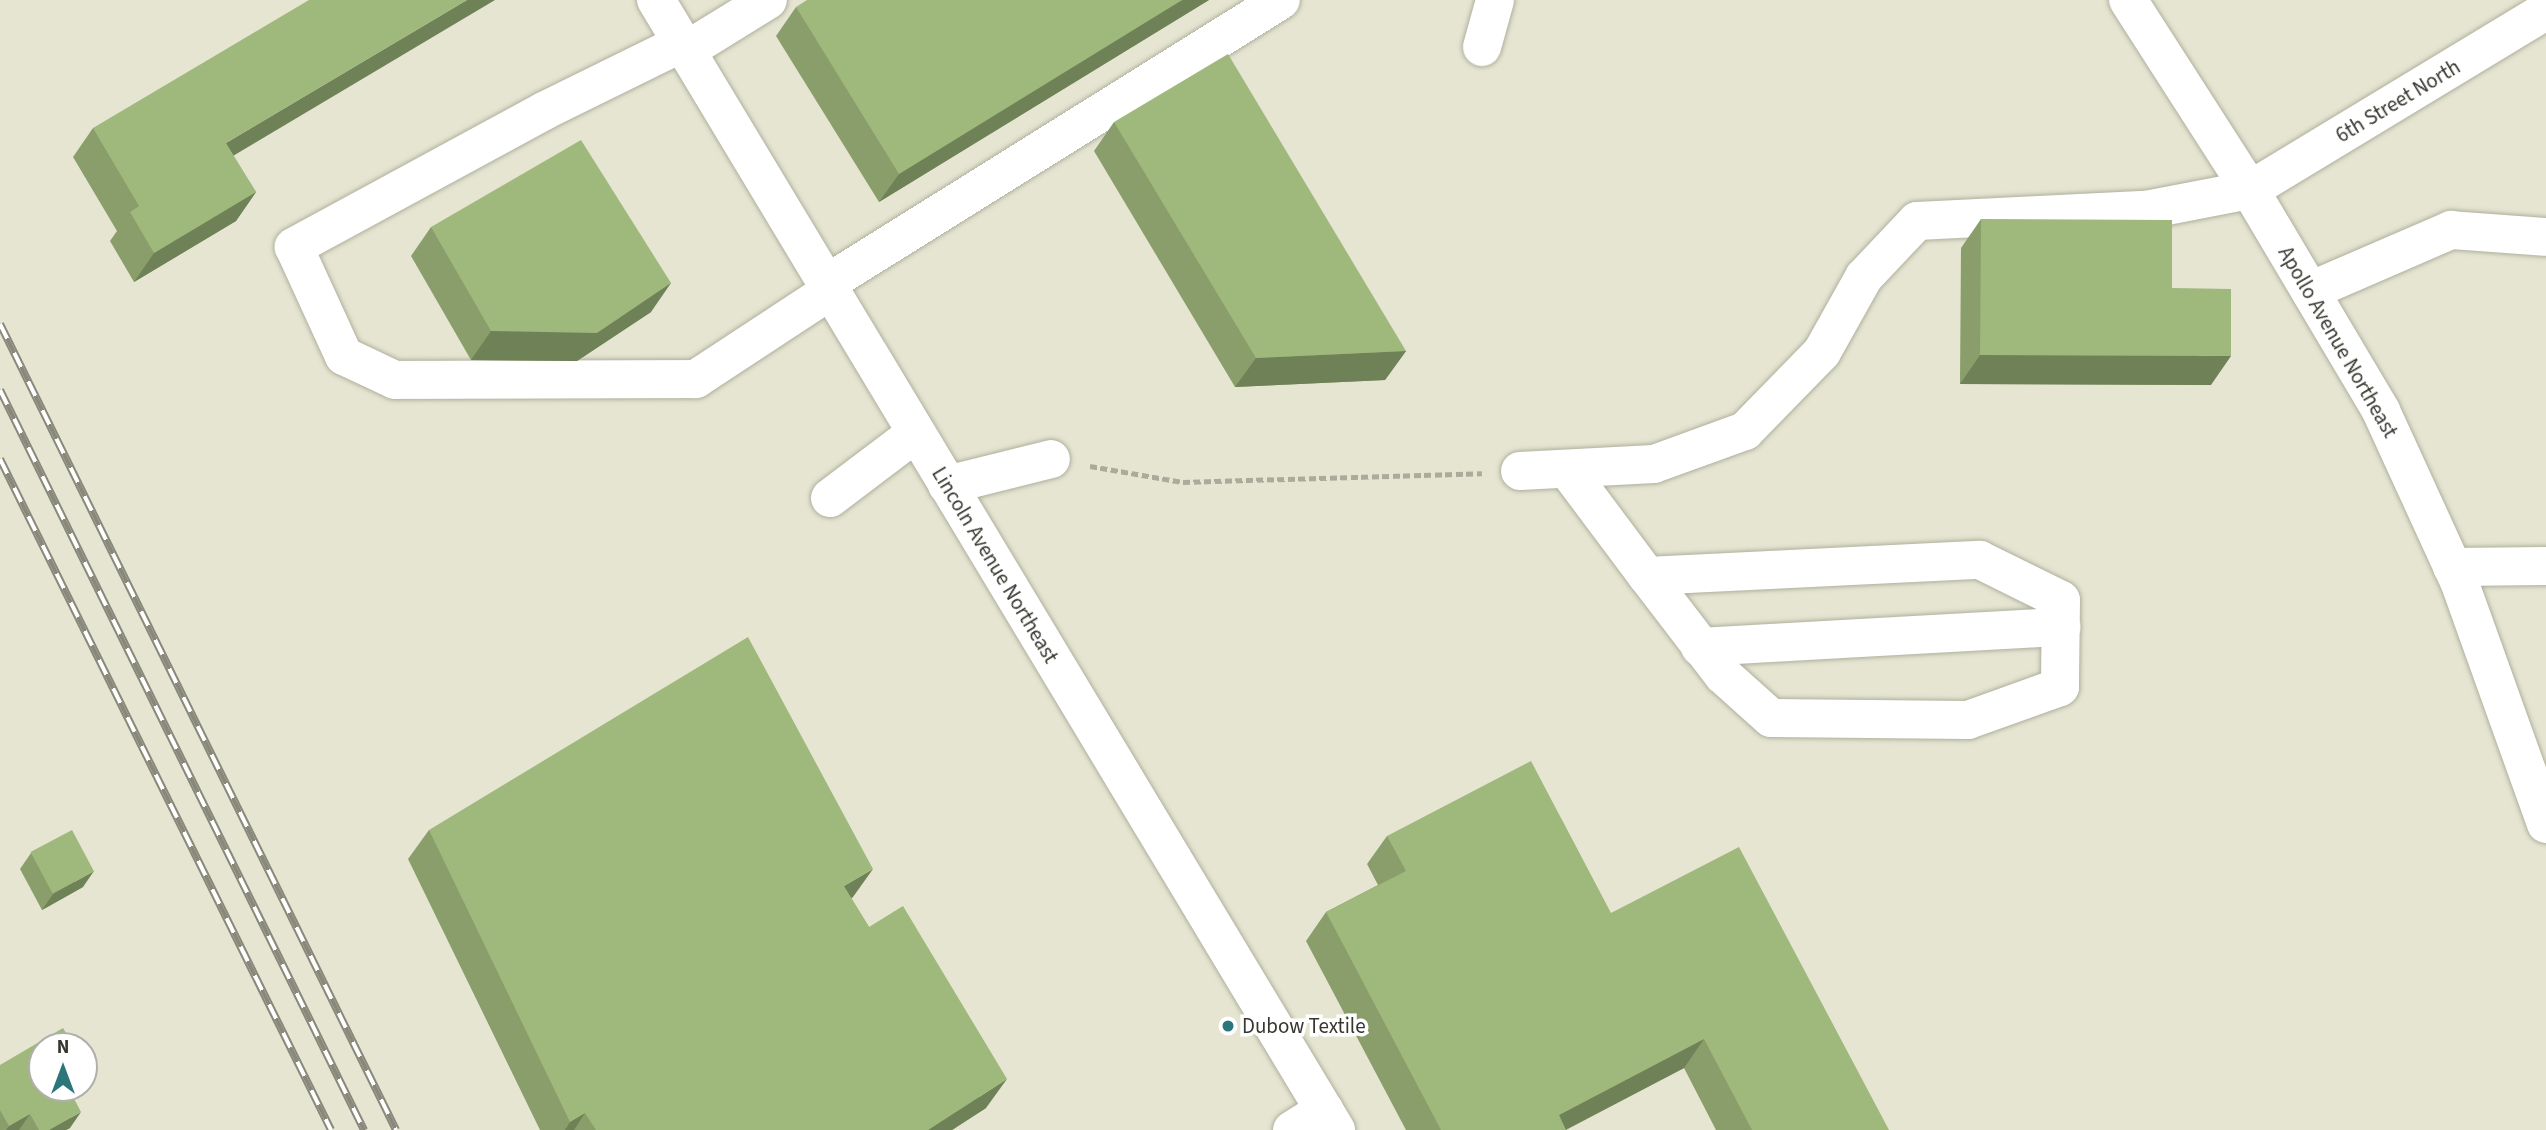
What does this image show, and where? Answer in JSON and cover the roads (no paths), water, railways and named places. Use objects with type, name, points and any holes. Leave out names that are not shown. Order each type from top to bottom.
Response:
[{"type":"street","name":"Lincoln Avenue Northeast","points":[[656,0],[1330,1120]]},
{"type":"street","points":[[768,0],[685,47],[544,111],[294,247],[344,356],[395,380],[696,379],[828,288],[1281,0]]},
{"type":"street","points":[[1482,47],[1494,0]]},
{"type":"street","name":"Apollo Avenue Northeast","points":[[2128,0],[2250,190],[2381,411],[2452,567],[2546,824]]},
{"type":"street","name":"6th Street North","points":[[2250,190],[2546,11]]},
{"type":"street","points":[[1520,471],[1654,464],[1745,431],[1822,352],[1864,277],[1917,221],[2146,210],[2250,190]]},
{"type":"street","points":[[2310,291],[2451,230],[2546,237]]},
{"type":"street","points":[[830,498],[916,433]]},
{"type":"street","points":[[947,485],[1051,459]]},
{"type":"street","points":[[1567,469],[1700,647],[1723,675],[1771,718],[1968,720],[2060,687],[2060,600],[1980,560],[1647,576]]},
{"type":"street","points":[[2452,567],[2546,566]]},
{"type":"street","points":[[1700,647],[2060,627]]},
{"type":"street","points":[[1292,1130],[1330,1120]]},
{"type":"railway","points":[[0,324],[396,1130]]},
{"type":"railway","points":[[0,390],[364,1130]]},
{"type":"railway","points":[[0,459],[331,1130]]},
{"type":"place","name":"Dubow Textile","points":[[1228,1026]]}]
